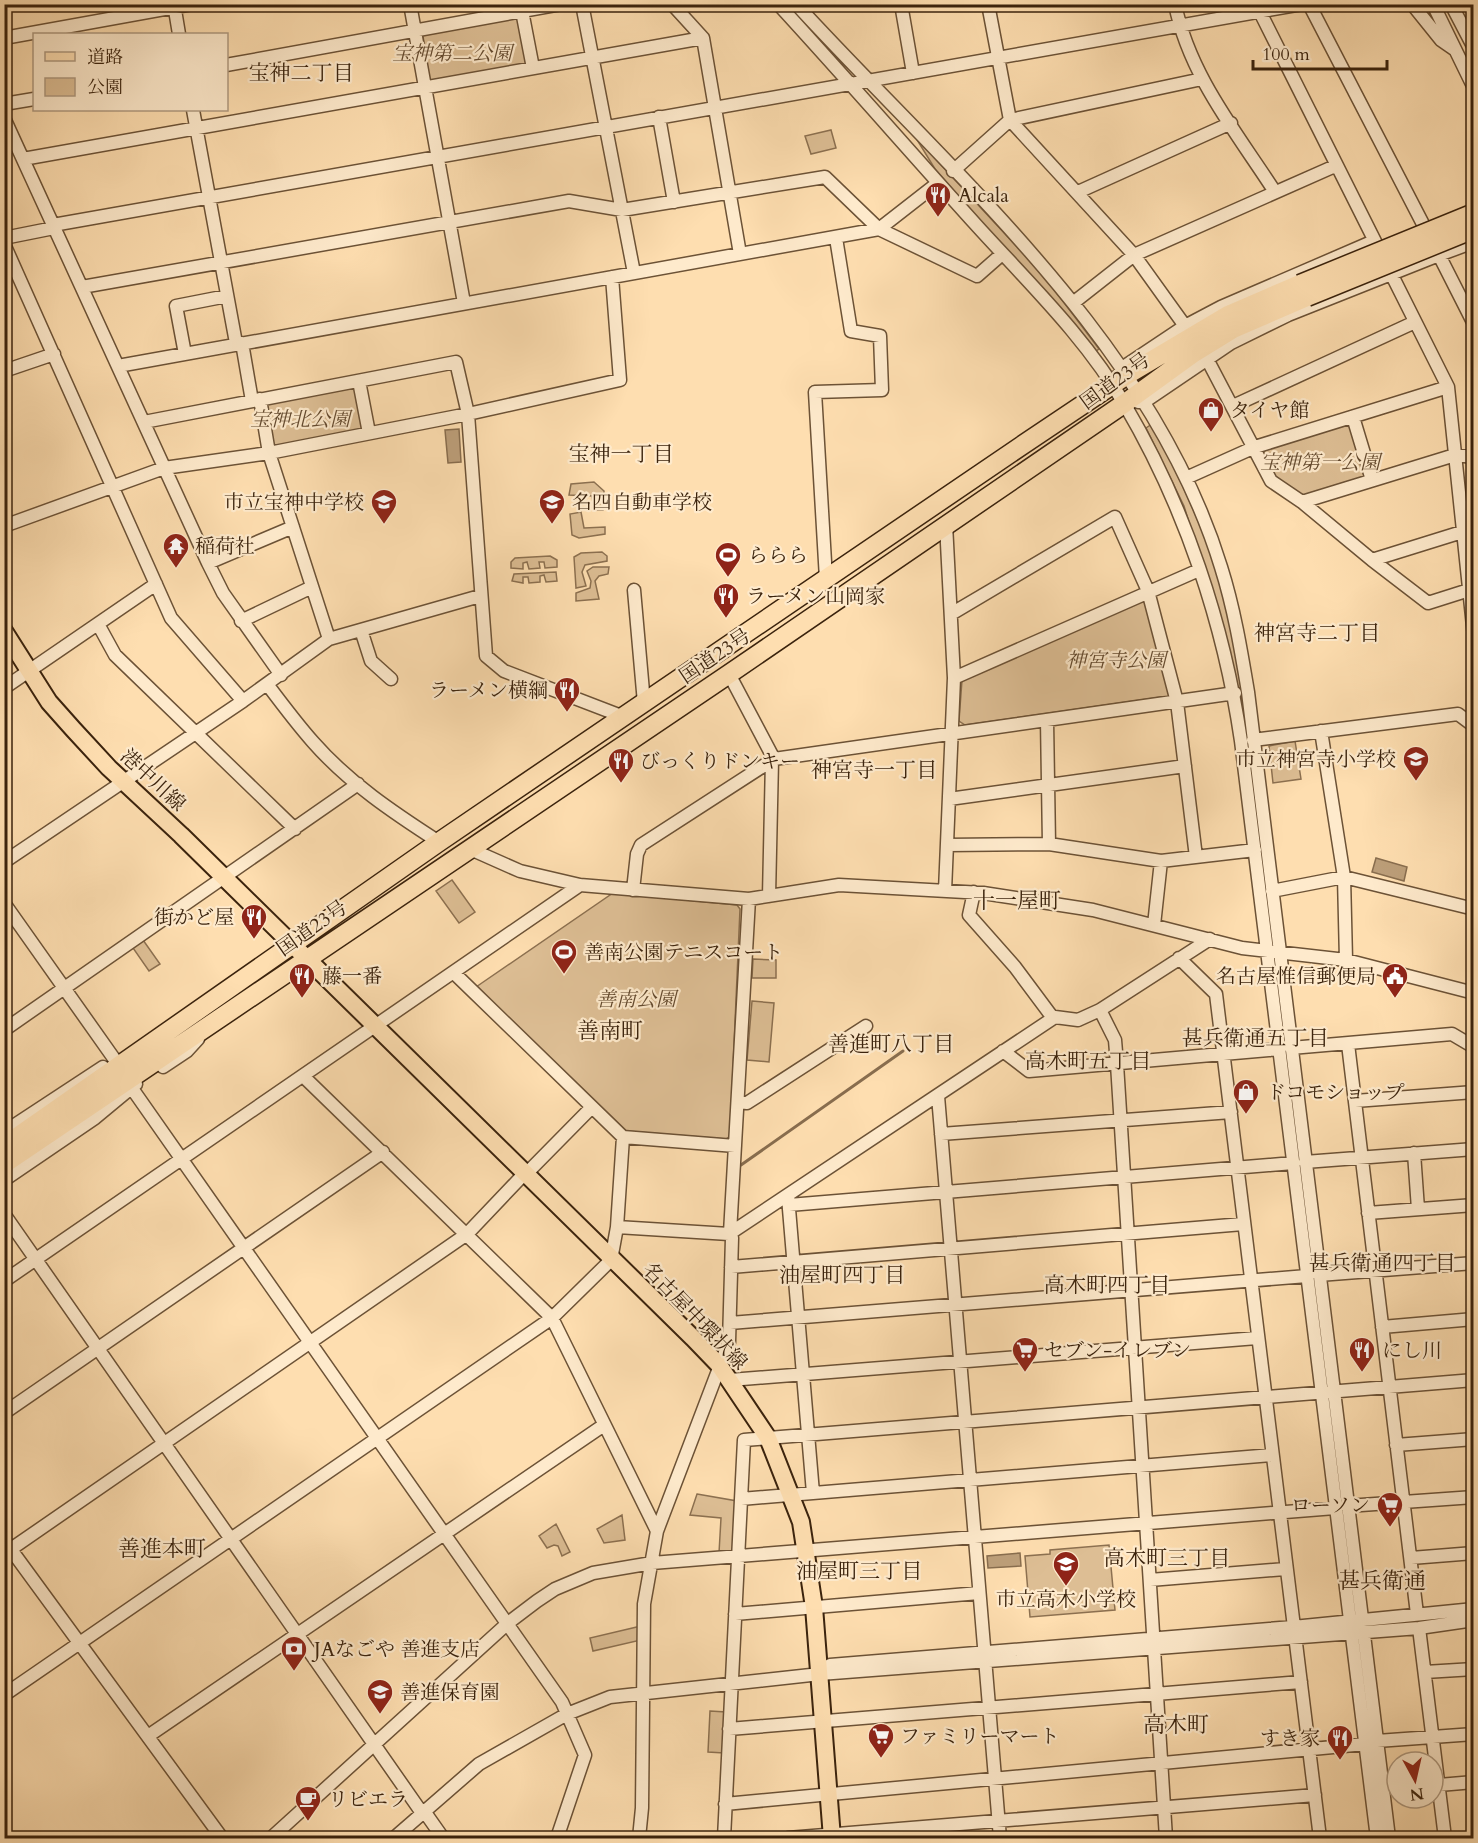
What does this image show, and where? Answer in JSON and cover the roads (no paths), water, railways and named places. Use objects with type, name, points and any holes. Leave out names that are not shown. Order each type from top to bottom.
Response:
[{"type":"highway","name":"国道23号","points":[[4,1164],[77,1105],[207,1016],[305,960],[729,674],[946,524],[1135,399],[1194,352],[1304,290],[1473,213]]},
{"type":"highway","name":"国道23号","points":[[207,1016],[290,945],[1120,376],[1228,315],[1473,229]]},
{"type":"highway","name":"国道23号","points":[[4,1146],[77,1105]]},
{"type":"main road","name":"港中川線","points":[[4,631],[49,702],[73,729],[290,945]]},
{"type":"main road","name":"名古屋中環状線","points":[[290,945],[719,1365],[768,1438],[792,1495],[807,1550],[820,1674],[832,1837]]},
{"type":"street","points":[[4,38],[192,4]]},
{"type":"street","points":[[410,4],[464,303]]},
{"type":"street","points":[[228,65],[561,4]]},
{"type":"street","points":[[582,4],[634,273]]},
{"type":"street","points":[[672,4],[703,38],[740,254]]},
{"type":"street","points":[[778,4],[1002,254],[1120,376],[1135,399],[1181,516],[1213,610],[1234,693],[1255,850],[1273,952],[1341,1507],[1357,1619],[1371,1743],[1377,1839]]},
{"type":"street","points":[[796,4],[1073,303],[1186,478],[1221,566],[1240,643],[1272,891],[1273,952]]},
{"type":"street","points":[[901,4],[913,73]]},
{"type":"street","points":[[988,4],[1010,120],[1134,255],[1185,326]]},
{"type":"street","points":[[1175,4],[1179,26],[1202,79],[1275,192]]},
{"type":"street","points":[[4,238],[209,198],[1302,4]]},
{"type":"street","points":[[1309,4],[1473,324]]},
{"type":"street","points":[[1412,4],[1441,40],[1455,49]]},
{"type":"street","points":[[1432,4],[1473,88]]},
{"type":"street","points":[[1451,4],[1473,48]]},
{"type":"street","points":[[174,6],[179,33]]},
{"type":"street","points":[[522,11],[533,68]]},
{"type":"street","points":[[1260,12],[1335,166],[1448,387],[1473,636]]},
{"type":"street","points":[[23,159],[703,38]]},
{"type":"street","points":[[953,171],[1010,120],[1202,79]]},
{"type":"street","points":[[4,104],[33,99]]},
{"type":"street","points":[[193,111],[227,296],[239,343],[269,453],[329,639]]},
{"type":"street","points":[[659,117],[674,202]]},
{"type":"street","points":[[4,118],[208,563],[242,621],[281,675]]},
{"type":"street","points":[[1078,192],[1231,123]]},
{"type":"street","points":[[1073,303],[1134,255],[1335,166]]},
{"type":"street","points":[[82,287],[569,201],[622,210],[825,177],[879,230],[977,276],[1002,254]]},
{"type":"street","points":[[118,366],[879,230],[938,183]]},
{"type":"street","points":[[826,579],[815,392],[882,390],[880,336],[851,331],[836,238]]},
{"type":"street","points":[[1120,376],[1185,326],[1276,281],[1374,241]]},
{"type":"street","points":[[1135,399],[1206,357],[1288,315],[1473,242]]},
{"type":"street","points":[[4,244],[171,618],[243,701]]},
{"type":"street","points":[[4,526],[164,468],[269,453],[468,414],[620,380],[612,277]]},
{"type":"street","points":[[185,354],[176,306],[227,296]]},
{"type":"street","points":[[1233,406],[1415,322]]},
{"type":"street","points":[[4,371],[54,354]]},
{"type":"street","points":[[1206,357],[1271,481],[1302,502],[1428,603],[1469,590]]},
{"type":"street","points":[[144,422],[456,362],[468,414],[486,656],[504,671],[624,717]]},
{"type":"street","points":[[359,381],[369,433]]},
{"type":"street","points":[[1186,478],[1255,447],[1448,387]]},
{"type":"street","points":[[1353,417],[1372,480]]},
{"type":"street","points":[[1302,502],[1455,455],[1473,457]]},
{"type":"street","points":[[951,614],[1115,517],[1148,591],[1177,702],[1196,857]]},
{"type":"street","points":[[945,891],[954,678],[946,524]]},
{"type":"street","points":[[208,563],[292,527]]},
{"type":"street","points":[[1372,560],[1462,532]]},
{"type":"street","points":[[954,678],[1199,570]]},
{"type":"street","points":[[4,688],[156,584]]},
{"type":"street","points":[[242,621],[312,587]]},
{"type":"street","points":[[634,590],[644,703]]},
{"type":"street","points":[[4,862],[196,734],[329,639],[480,596]]},
{"type":"street","points":[[98,624],[115,655],[295,830]]},
{"type":"street","points":[[361,630],[370,661],[391,679]]},
{"type":"street","points":[[729,674],[773,759],[769,896]]},
{"type":"street","points":[[267,684],[314,743],[358,784],[387,808],[439,842]]},
{"type":"street","points":[[633,890],[637,854],[641,845],[773,759],[1234,693]]},
{"type":"street","points":[[1253,740],[1458,714],[1473,726]]},
{"type":"street","points":[[1047,720],[1049,844]]},
{"type":"street","points":[[1321,731],[1344,876],[1346,960]]},
{"type":"street","points":[[949,799],[1185,766]]},
{"type":"street","points":[[4,1030],[295,830],[358,784]]},
{"type":"street","points":[[947,845],[1049,844],[1161,861],[1255,850]]},
{"type":"street","points":[[468,848],[520,871],[580,885],[633,890],[749,899],[839,885],[974,892],[1093,910],[1273,952],[1346,960],[1473,993]]},
{"type":"street","points":[[1154,925],[1161,861]]},
{"type":"street","points":[[1272,891],[1344,876],[1473,909]]},
{"type":"street","points":[[4,1281],[580,885]]},
{"type":"street","points":[[974,892],[969,915],[1015,967],[1053,1018]]},
{"type":"street","points":[[639,1839],[644,1692],[644,1604],[657,1531],[729,1342],[732,1238],[730,1233],[749,899]]},
{"type":"street","points":[[4,903],[115,1060]]},
{"type":"street","points":[[616,1227],[730,1233],[788,1200],[1053,1018],[1078,1020],[1100,1010],[1210,939]]},
{"type":"street","points":[[1179,958],[1216,994],[1320,1839]]},
{"type":"street","points":[[454,973],[623,1137],[735,1146]]},
{"type":"street","points":[[1100,1010],[1115,1040],[1117,1064],[1166,1839]]},
{"type":"street","points":[[4,1132],[172,1022],[207,1016]]},
{"type":"street","points":[[4,1180],[95,1118],[132,1087],[187,1051],[207,1016]]},
{"type":"street","points":[[738,1102],[747,1103],[866,1026]]},
{"type":"street","points":[[1003,1051],[1029,1071],[1452,1034],[1473,1047]]},
{"type":"street","points":[[1348,1044],[1417,1614]]},
{"type":"street","points":[[303,1076],[552,1318],[657,1531]]},
{"type":"street","points":[[132,1087],[508,1623],[567,1714],[585,1755],[557,1839]]},
{"type":"street","points":[[1355,1101],[1473,1092]]},
{"type":"street","points":[[938,1096],[1000,1839]]},
{"type":"street","points":[[222,1839],[8,1544],[164,1443],[467,1234],[592,1107]]},
{"type":"street","points":[[941,1134],[1231,1112]]},
{"type":"street","points":[[4,1695],[552,1318],[611,1260],[623,1137]]},
{"type":"street","points":[[788,1200],[946,1192],[1473,1149]]},
{"type":"street","points":[[4,1413],[383,1152]]},
{"type":"street","points":[[1414,1153],[1418,1209]]},
{"type":"street","points":[[788,1200],[813,1493]]},
{"type":"street","points":[[1368,1213],[1473,1205]]},
{"type":"street","points":[[4,1214],[296,1635],[443,1839]]},
{"type":"street","points":[[731,1267],[1243,1224]]},
{"type":"street","points":[[730,1323],[1473,1263]]},
{"type":"street","points":[[1382,1327],[1473,1319]]},
{"type":"street","points":[[730,1380],[1257,1338]]},
{"type":"street","points":[[724,1839],[744,1440],[1473,1380]]},
{"type":"street","points":[[148,1736],[604,1425]]},
{"type":"street","points":[[1396,1445],[1473,1439]]},
{"type":"street","points":[[741,1499],[1272,1455]]},
{"type":"street","points":[[271,1839],[508,1623],[555,1589],[575,1579],[612,1569],[652,1563],[1473,1497]]},
{"type":"street","points":[[1411,1558],[1473,1553]]},
{"type":"street","points":[[1149,1580],[1285,1569]]},
{"type":"street","points":[[735,1614],[979,1593]]},
{"type":"street","points":[[1293,1632],[1357,1619],[1473,1609]]},
{"type":"street","points":[[394,1839],[479,1764],[567,1714],[601,1700],[644,1692],[820,1674],[830,1665],[985,1656],[1293,1632],[1358,1632],[1419,1628],[1473,1620]]},
{"type":"street","points":[[1419,1628],[1435,1750]]},
{"type":"street","points":[[1425,1672],[1473,1669]]},
{"type":"street","points":[[729,1730],[1301,1682]]},
{"type":"street","points":[[725,1804],[1473,1734]]},
{"type":"street","points":[[1371,1743],[1389,1839]]},
{"type":"street","points":[[1445,1784],[1473,1782]]},
{"type":"street","points":[[788,1839],[1315,1795]]},
{"type":"street","points":[[1442,1810],[1445,1839]]},
{"type":"waterway","points":[[664,4],[688,30]]},
{"type":"waterway","points":[[741,1165],[903,1051]]},
{"type":"place","name":"Alcala","points":[[938,218]]},
{"type":"place","name":"タイヤ館","points":[[1211,433]]},
{"type":"place","name":"市立宝神中学校","points":[[384,525]]},
{"type":"place","name":"名四自動車学校","points":[[552,525]]},
{"type":"place","name":"稲荷社","points":[[176,569]]},
{"type":"place","name":"ららら","points":[[728,578]]},
{"type":"place","name":"ラーメン山岡家","points":[[726,619]]},
{"type":"place","name":"ラーメン横綱","points":[[567,713]]},
{"type":"place","name":"市立神宮寺小学校","points":[[1416,782]]},
{"type":"place","name":"びっくりドンキー","points":[[621,784]]},
{"type":"place","name":"街かど屋","points":[[254,940]]},
{"type":"place","name":"善南公園テニスコート","points":[[564,975]]},
{"type":"place","name":"藤一番","points":[[302,999]]},
{"type":"place","name":"名古屋惟信郵便局","points":[[1395,999]]},
{"type":"place","name":"ドコモショップ","points":[[1246,1115]]},
{"type":"place","name":"セブン-イレブン","points":[[1025,1373]]},
{"type":"place","name":"にし川","points":[[1362,1373]]},
{"type":"place","name":"ローソン","points":[[1390,1528]]},
{"type":"place","name":"市立高木小学校","points":[[1066,1587]]},
{"type":"place","name":"JAなごや 善進支店","points":[[294,1672]]},
{"type":"place","name":"善進保育園","points":[[380,1715]]},
{"type":"place","name":"ファミリーマート","points":[[881,1759]]},
{"type":"place","name":"すき家","points":[[1340,1761]]},
{"type":"place","name":"リビエラ","points":[[308,1822]]},
{"type":"district","name":"宝神二丁目","points":[[301,73]]},
{"type":"district","name":"宝神一丁目","points":[[621,454]]},
{"type":"district","name":"神宮寺二丁目","points":[[1317,633]]},
{"type":"district","name":"神宮寺一丁目","points":[[874,770]]},
{"type":"district","name":"十一屋町","points":[[1017,901]]},
{"type":"district","name":"善南町","points":[[610,1031]]},
{"type":"district","name":"甚兵衛通五丁目","points":[[1255,1038]]},
{"type":"district","name":"善進町八丁目","points":[[891,1044]]},
{"type":"district","name":"高木町五丁目","points":[[1088,1061]]},
{"type":"district","name":"甚兵衛通四丁目","points":[[1382,1263]]},
{"type":"district","name":"油屋町四丁目","points":[[842,1275]]},
{"type":"district","name":"高木町四丁目","points":[[1107,1285]]},
{"type":"district","name":"善進本町","points":[[162,1549]]},
{"type":"district","name":"高木町三丁目","points":[[1167,1558]]},
{"type":"district","name":"油屋町三丁目","points":[[859,1571]]},
{"type":"district","name":"甚兵衛通","points":[[1382,1581]]},
{"type":"district","name":"高木町","points":[[1176,1725]]},
{"type":"park label","name":"宝神第二公園","points":[[452,53]]},
{"type":"park label","name":"宝神北公園","points":[[300,419]]},
{"type":"park label","name":"宝神第一公園","points":[[1320,462]]},
{"type":"park label","name":"神宮寺公園","points":[[1116,660]]},
{"type":"park label","name":"善南公園","points":[[636,999]]}]
